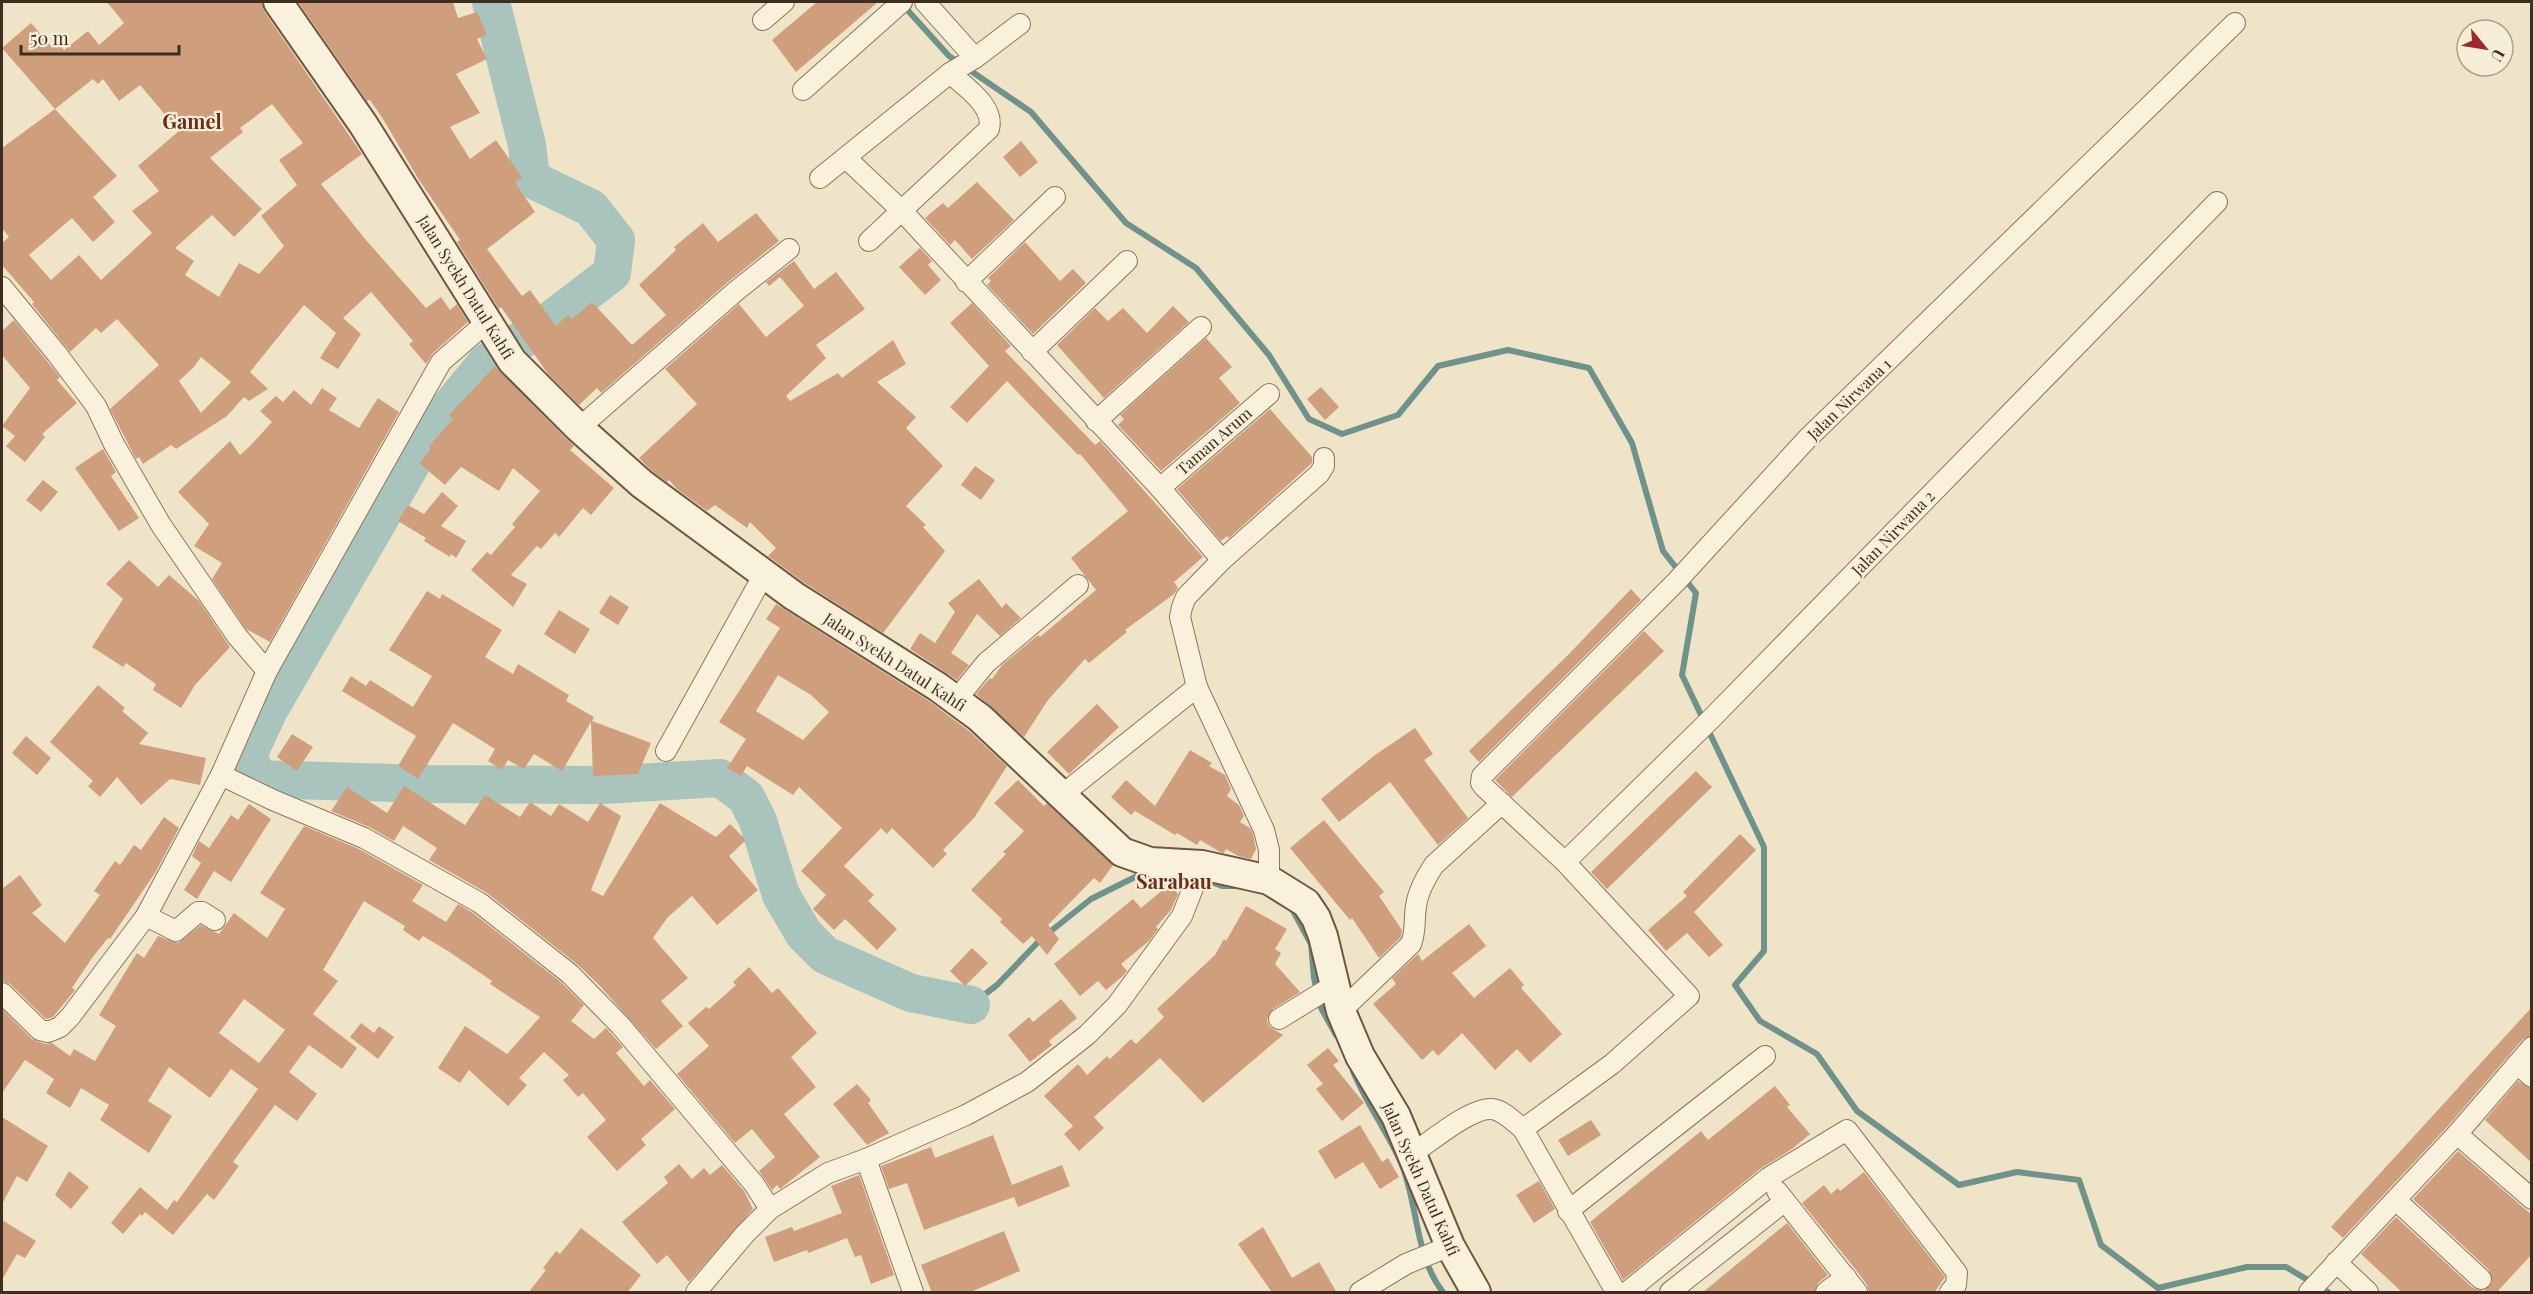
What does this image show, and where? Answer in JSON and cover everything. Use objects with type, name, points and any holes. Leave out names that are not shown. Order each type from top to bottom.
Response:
[{"type":"street","name":"Jalan Syekh Datul Kahfi","points":[[278,2],[363,124],[512,361],[579,428],[642,484],[843,629],[938,687],[980,718],[1122,852],[1150,862],[1199,874],[1269,880],[1306,903],[1316,918],[1323,936],[1333,996],[1360,1056],[1396,1116],[1412,1154],[1434,1253],[1476,1293]]},
{"type":"street","points":[[763,20],[784,2]]},
{"type":"street","points":[[869,241],[989,129],[990,120],[984,106],[963,65],[925,2]]},
{"type":"street","points":[[804,90],[898,5]]},
{"type":"street","name":"Jalan Nirwana 1","points":[[1502,803],[1481,783],[1482,776],[1682,575],[1808,439],[2235,23]]},
{"type":"street","points":[[820,178],[847,159],[963,65],[1020,24]]},
{"type":"street","points":[[847,159],[902,211],[1160,488],[1221,560]]},
{"type":"street","points":[[966,282],[1055,197]]},
{"type":"street","name":"Jalan Nirwana 2","points":[[1565,862],[1706,724],[2217,202]]},
{"type":"street","points":[[579,428],[736,291],[789,249]]},
{"type":"street","points":[[1032,352],[1127,261]]},
{"type":"street","points":[[2,287],[96,406],[114,444],[161,525],[237,636],[267,671]]},
{"type":"street","points":[[2,993],[40,1030],[48,1032],[60,1027],[92,990],[146,916],[221,775],[267,671],[441,362],[490,324]]},
{"type":"street","points":[[1096,421],[1201,327]]},
{"type":"street","name":"Taman Arum","points":[[1160,488],[1269,394]]},
{"type":"street","points":[[1269,880],[1269,850],[1264,830],[1197,687],[1180,617],[1186,597],[1221,560],[1319,474],[1324,466],[1324,458]]},
{"type":"street","points":[[666,751],[764,574]]},
{"type":"street","points":[[956,700],[986,663],[1078,585]]},
{"type":"street","points":[[1062,795],[1197,687]]},
{"type":"street","points":[[221,775],[273,800],[364,838],[480,903],[498,917],[570,974],[620,1024],[754,1184],[770,1209]]},
{"type":"street","points":[[1279,1018],[1308,1001],[1333,996],[1411,944],[1416,902],[1425,878],[1434,865],[1502,803],[1565,862],[1689,996],[1612,1064],[1523,1129]]},
{"type":"street","points":[[696,1293],[745,1234],[770,1209],[828,1173],[866,1159],[966,1115],[1027,1082],[1087,1035],[1118,1005],[1182,916],[1199,874]]},
{"type":"street","points":[[146,916],[176,931],[198,912],[215,920]]},
{"type":"street","points":[[2310,1292],[2397,1201],[2532,1047]]},
{"type":"street","points":[[1568,1211],[1766,1056]]},
{"type":"street","points":[[2517,1064],[2532,1077]]},
{"type":"street","points":[[1412,1154],[1477,1110],[1493,1108],[1523,1129],[1616,1293]]},
{"type":"street","points":[[1627,1293],[1768,1178],[1847,1130],[1957,1273],[1956,1285],[1950,1293]]},
{"type":"street","points":[[2457,1134],[2532,1199]]},
{"type":"street","points":[[866,1159],[912,1293]]},
{"type":"street","points":[[1768,1178],[1852,1285],[1826,1293]]},
{"type":"street","points":[[2397,1201],[2481,1279]]},
{"type":"street","points":[[1670,1293],[1785,1202]]},
{"type":"street","points":[[1360,1293],[1406,1264],[1434,1253]]},
{"type":"street","points":[[2330,1269],[2368,1293]]},
{"type":"building","points":[[107,2],[262,2],[264,11],[362,154],[321,184],[366,240],[426,308],[441,297],[450,310],[457,304],[468,322],[433,353],[426,364],[409,344],[413,341],[371,292],[343,318],[361,334],[338,369],[320,358],[336,333],[304,305],[250,372],[268,389],[249,401],[244,397],[227,416],[176,449],[171,445],[143,464],[139,457],[136,459],[110,409],[159,365],[117,319],[101,333],[96,328],[70,352],[32,304],[34,302],[2,265],[2,243],[9,237],[2,228],[2,148],[55,109],[2,48],[31,23],[52,47],[58,42],[64,50],[88,31],[99,45],[124,23]],"holes":[[[93,79],[98,84],[103,79],[119,101],[140,85],[179,131],[138,166],[159,191],[132,211],[152,233],[101,280],[79,255],[51,280],[29,255],[72,218],[93,242],[115,222],[93,197],[117,176],[55,109]],[[272,104],[303,143],[279,160],[297,185],[261,216],[284,246],[259,274],[239,263],[219,297],[185,275],[194,261],[175,248],[212,215],[234,237],[262,209],[210,158],[243,132],[240,128]],[[201,357],[231,382],[201,413],[179,381]]]},
{"type":"building","points":[[298,2],[453,2],[458,18],[477,12],[487,35],[477,39],[487,59],[456,74],[480,113],[450,127],[470,159],[496,140],[522,177],[515,182],[535,212],[487,249],[522,296],[530,290],[556,326],[568,315],[572,319],[592,302],[632,345],[666,315],[639,285],[676,250],[674,247],[703,223],[718,242],[756,213],[779,241],[728,282],[601,393],[597,388],[579,405],[548,374],[501,307],[499,309],[457,242],[460,240],[419,180],[383,119],[370,100],[367,101]]},
{"type":"building","points":[[817,2],[878,2],[796,72],[772,40]]},
{"type":"building","points":[[1021,141],[1038,162],[1020,177],[1003,157]]},
{"type":"building","points":[[977,182],[1014,220],[972,259],[955,240],[950,245],[925,218],[943,203],[948,208]]},
{"type":"building","points":[[1025,242],[1060,281],[1073,269],[1086,283],[1033,334],[987,285],[991,281],[988,278]]},
{"type":"building","points":[[920,248],[932,261],[928,265],[941,280],[925,295],[899,267]]},
{"type":"building","points":[[794,261],[814,289],[836,272],[865,309],[816,345],[826,358],[786,396],[790,401],[838,373],[842,378],[893,340],[906,364],[877,382],[916,417],[906,428],[943,466],[906,506],[926,525],[923,527],[945,551],[883,633],[803,582],[768,556],[776,548],[750,522],[747,528],[715,505],[707,511],[677,489],[669,480],[667,482],[652,471],[639,458],[697,404],[665,369],[739,304],[766,337],[804,306],[780,277],[769,286],[766,282]]},
{"type":"building","points":[[972,303],[1011,346],[1005,351],[1095,445],[1100,441],[1203,557],[1174,582],[1178,588],[1174,594],[1125,630],[1127,632],[1089,663],[1085,659],[1048,700],[1024,737],[976,694],[990,678],[992,679],[1002,665],[1038,635],[1040,637],[1096,590],[1071,558],[1128,511],[1080,454],[1078,455],[1007,381],[967,423],[950,407],[989,366],[950,323]]},
{"type":"building","points":[[1173,306],[1189,322],[1104,398],[1057,345],[1095,308],[1108,321],[1123,308],[1147,333]]},
{"type":"building","points":[[14,320],[60,377],[57,380],[77,403],[42,434],[45,437],[25,462],[6,446],[15,436],[2,426],[30,388],[2,355],[2,331]]},
{"type":"building","points":[[1206,338],[1232,367],[1219,378],[1240,403],[1161,471],[1118,425],[1124,419],[1120,415]]},
{"type":"building","points":[[495,366],[574,446],[570,450],[614,488],[591,515],[583,508],[559,537],[555,533],[541,549],[537,546],[511,575],[527,584],[513,607],[471,570],[487,552],[491,555],[515,527],[512,524],[540,491],[513,468],[499,491],[461,467],[445,485],[419,463],[431,449],[429,446],[453,419],[449,415]]},
{"type":"building","points":[[1321,387],[1339,407],[1325,420],[1307,399]]},
{"type":"building","points":[[322,388],[337,398],[329,410],[359,428],[378,398],[399,412],[270,642],[246,629],[212,579],[222,563],[194,546],[209,524],[178,492],[230,441],[240,455],[250,446],[272,422],[260,411],[276,396],[283,402],[294,390],[311,405]]},
{"type":"building","points":[[1270,409],[1312,457],[1312,463],[1229,538],[1227,536],[1221,541],[1177,489]]},
{"type":"building","points":[[103,449],[116,472],[111,476],[139,518],[119,531],[75,468]]},
{"type":"building","points":[[975,466],[995,480],[981,500],[961,485]]},
{"type":"building","points":[[43,480],[58,492],[41,512],[26,500]]},
{"type":"building","points":[[442,492],[458,506],[441,526],[466,541],[456,558],[451,554],[450,557],[424,541],[426,538],[398,521],[408,505],[424,514]]},
{"type":"building","points":[[129,560],[158,587],[169,575],[199,601],[230,647],[195,685],[181,708],[153,690],[156,684],[126,663],[123,667],[92,647],[123,599],[106,584]]},
{"type":"building","points":[[979,579],[1002,608],[1006,603],[1021,618],[1000,636],[977,614],[951,653],[969,665],[957,680],[910,649],[920,633],[935,643],[955,612],[948,603]]},
{"type":"building","points":[[1631,589],[1641,600],[1479,762],[1469,751],[1569,654]]},
{"type":"building","points":[[427,591],[440,599],[442,594],[502,630],[485,657],[513,674],[518,664],[569,695],[566,701],[594,717],[592,721],[651,743],[638,774],[593,776],[591,722],[562,771],[534,754],[524,769],[508,760],[502,770],[488,761],[495,749],[453,723],[418,779],[398,766],[416,736],[342,691],[351,676],[366,686],[370,680],[413,707],[432,676],[389,650]]},
{"type":"building","points":[[610,595],[629,607],[618,625],[599,613]]},
{"type":"building","points":[[776,604],[929,701],[969,731],[1007,766],[974,818],[943,850],[947,854],[933,868],[892,828],[887,834],[881,828],[844,866],[874,895],[868,901],[897,929],[877,950],[845,919],[834,930],[813,909],[826,895],[801,871],[842,828],[799,787],[793,795],[747,766],[741,776],[727,768],[746,739],[719,722],[780,628],[766,619]],"holes":[[[778,675],[811,695],[829,712],[803,740],[756,711]]]},
{"type":"building","points":[[559,610],[590,629],[575,654],[544,634]]},
{"type":"building","points":[[1644,631],[1664,651],[1512,797],[1495,780]]},
{"type":"building","points":[[98,685],[125,708],[122,711],[148,733],[139,744],[206,758],[200,785],[170,779],[141,805],[117,777],[100,797],[88,786],[93,781],[50,742]]},
{"type":"building","points":[[1097,704],[1119,727],[1069,774],[1047,752]]},
{"type":"building","points":[[1415,728],[1433,754],[1424,760],[1468,818],[1438,845],[1390,782],[1339,822],[1321,799],[1375,755]]},
{"type":"building","points":[[292,734],[313,747],[297,771],[277,757]]},
{"type":"building","points":[[26,736],[51,758],[37,775],[12,753]]},
{"type":"building","points":[[1190,750],[1212,763],[1209,766],[1225,775],[1231,789],[1227,796],[1239,805],[1244,816],[1240,822],[1250,828],[1253,834],[1256,849],[1251,859],[1238,856],[1226,849],[1224,853],[1220,852],[1200,840],[1197,845],[1177,833],[1175,835],[1135,811],[1131,815],[1111,797],[1126,780],[1155,806]]},
{"type":"building","points":[[1696,771],[1712,787],[1607,889],[1591,872]]},
{"type":"building","points":[[1018,780],[1044,806],[1047,803],[1113,865],[1100,883],[1094,878],[1048,925],[1059,939],[1047,955],[1032,936],[1023,944],[1000,922],[1002,919],[971,890],[1006,854],[1003,852],[1024,831],[994,803]]},
{"type":"building","points":[[404,786],[465,825],[485,795],[520,817],[530,802],[551,816],[559,804],[588,822],[600,803],[621,816],[591,890],[603,896],[660,803],[716,837],[730,824],[746,840],[729,856],[758,890],[717,925],[692,896],[667,918],[653,938],[688,978],[661,1001],[683,1026],[656,1049],[600,986],[578,965],[487,893],[429,860],[437,848],[403,826],[394,841],[369,827],[331,811],[347,787],[387,813]]},
{"type":"building","points":[[249,804],[271,819],[231,882],[214,871],[197,899],[184,890],[201,863],[192,856],[199,841],[209,848],[231,815],[238,820]]},
{"type":"building","points":[[164,817],[179,828],[155,873],[110,939],[108,938],[92,958],[72,988],[75,990],[53,1017],[46,1019],[10,984],[2,981],[2,889],[20,875],[42,905],[32,913],[65,943],[100,895],[94,891],[115,861],[120,865],[134,845],[141,850]]},
{"type":"building","points":[[1324,820],[1384,892],[1379,896],[1402,930],[1401,937],[1379,958],[1352,918],[1350,920],[1290,848]]},
{"type":"building","points":[[304,826],[359,849],[423,885],[412,901],[446,922],[458,904],[473,913],[562,983],[584,1005],[571,1021],[594,1039],[606,1028],[623,1047],[616,1053],[644,1086],[650,1080],[675,1109],[641,1139],[646,1145],[617,1171],[587,1137],[606,1120],[583,1093],[578,1097],[563,1080],[569,1075],[544,1052],[519,1078],[527,1085],[508,1106],[469,1070],[460,1083],[438,1068],[465,1026],[507,1054],[540,1017],[490,984],[492,981],[448,951],[423,936],[419,941],[403,930],[405,926],[364,901],[323,970],[338,981],[313,1014],[357,1048],[342,1069],[309,1045],[289,1072],[317,1094],[297,1121],[275,1105],[233,1162],[239,1166],[214,1200],[207,1194],[173,1235],[145,1212],[142,1216],[140,1214],[123,1234],[111,1223],[140,1187],[167,1210],[174,1200],[177,1202],[258,1089],[231,1069],[210,1098],[169,1067],[148,1101],[172,1116],[149,1153],[100,1120],[109,1105],[81,1088],[70,1108],[46,1093],[54,1079],[25,1060],[2,1093],[2,1009],[32,1039],[45,1044],[52,1043],[70,1056],[74,1049],[95,1061],[116,1026],[99,1015],[137,953],[144,958],[158,936],[178,943],[201,925],[219,934],[234,913],[267,938],[285,909],[260,893]],"holes":[[[244,999],[285,1030],[259,1063],[219,1033]]]},
{"type":"building","points":[[1740,834],[1756,850],[1694,912],[1723,945],[1709,957],[1687,933],[1666,951],[1648,930],[1687,896],[1683,892]]},
{"type":"building","points":[[1170,884],[1178,894],[1171,910],[1156,927],[1158,929],[1149,941],[1121,964],[1127,971],[1123,976],[1106,990],[1098,981],[1080,996],[1054,964],[1133,899],[1141,908]]},
{"type":"building","points":[[1246,906],[1287,929],[1275,949],[1281,953],[1275,964],[1300,992],[1273,1009],[1267,1019],[1269,1026],[1283,1035],[1203,1103],[1160,1058],[1094,1117],[1104,1128],[1079,1151],[1064,1134],[1073,1126],[1044,1096],[1078,1064],[1087,1075],[1107,1056],[1110,1059],[1131,1039],[1136,1044],[1164,1017],[1157,1009],[1215,955],[1224,939],[1226,941]]},
{"type":"building","points":[[1469,924],[1486,946],[1452,973],[1474,998],[1510,968],[1524,985],[1521,988],[1562,1034],[1530,1063],[1517,1049],[1495,1070],[1462,1033],[1438,1056],[1433,1050],[1422,1060],[1373,1004],[1396,984],[1392,978],[1418,954],[1422,961]]},
{"type":"building","points":[[972,948],[988,963],[965,986],[950,971]]},
{"type":"building","points":[[749,967],[772,993],[778,988],[817,1033],[791,1057],[816,1087],[784,1114],[820,1157],[780,1189],[777,1185],[772,1190],[759,1171],[775,1157],[752,1129],[735,1143],[677,1074],[709,1046],[688,1023],[706,1007],[709,1009],[736,985],[733,982]]},
{"type":"building","points":[[1061,999],[1077,1018],[1049,1041],[1052,1045],[1030,1062],[1008,1035],[1029,1017],[1033,1022]]},
{"type":"building","points":[[2532,1007],[2532,1035],[2523,1039],[2448,1126],[2343,1238],[2331,1227]]},
{"type":"building","points":[[361,1023],[374,1033],[379,1026],[394,1037],[378,1059],[350,1037]]},
{"type":"building","points":[[1328,1048],[1339,1061],[1333,1065],[1364,1103],[1342,1121],[1316,1089],[1323,1084],[1307,1065]]},
{"type":"building","points":[[2518,1081],[2532,1089],[2532,1163],[2485,1120]]},
{"type":"building","points":[[857,1084],[871,1100],[868,1103],[889,1133],[867,1145],[833,1104]]},
{"type":"building","points":[[1775,1086],[1790,1105],[1787,1107],[1810,1134],[1792,1149],[1760,1169],[1623,1280],[1590,1222],[1701,1131],[1708,1140]]},
{"type":"building","points":[[2,1117],[48,1146],[27,1182],[17,1176],[2,1204]]},
{"type":"building","points":[[1591,1120],[1601,1135],[1568,1156],[1558,1140]]},
{"type":"building","points":[[1360,1125],[1382,1162],[1388,1158],[1399,1177],[1380,1189],[1363,1162],[1335,1179],[1318,1151]]},
{"type":"building","points":[[993,1135],[1012,1185],[1062,1165],[1070,1186],[1018,1207],[1014,1197],[924,1230],[907,1183],[889,1189],[881,1166],[931,1147],[935,1158]]},
{"type":"building","points":[[2458,1151],[2532,1215],[2532,1254],[2496,1293],[2403,1293],[2361,1254],[2396,1217],[2473,1288],[2484,1291],[2492,1282],[2489,1270],[2413,1199]]},
{"type":"building","points":[[679,1164],[692,1179],[704,1168],[710,1175],[722,1165],[744,1191],[753,1209],[689,1282],[667,1255],[657,1264],[622,1222],[668,1183],[664,1177]]},
{"type":"building","points":[[69,1171],[89,1187],[71,1209],[55,1195]]},
{"type":"building","points":[[1864,1172],[1945,1277],[1934,1293],[1869,1293],[1867,1285],[1856,1270],[1802,1203],[1824,1185],[1831,1194],[1838,1188],[1840,1191]]},
{"type":"building","points":[[859,1175],[894,1275],[871,1284],[861,1255],[855,1257],[847,1238],[808,1253],[807,1250],[774,1262],[765,1237],[792,1227],[794,1231],[842,1213],[831,1186]]},
{"type":"building","points":[[1539,1181],[1555,1209],[1534,1223],[1516,1195]]},
{"type":"building","points":[[2,1220],[36,1241],[25,1258],[17,1254],[2,1280]]},
{"type":"building","points":[[1787,1223],[1828,1275],[1818,1283],[1814,1293],[1702,1293]]},
{"type":"building","points":[[1263,1227],[1292,1278],[1319,1262],[1337,1293],[1268,1293],[1271,1291],[1238,1244]]},
{"type":"building","points":[[581,1228],[641,1275],[627,1293],[528,1293],[546,1270],[543,1268],[556,1251],[560,1254]]},
{"type":"building","points":[[1004,1231],[1020,1271],[968,1293],[932,1293],[921,1265]]},
{"type":"waterway","points":[[491,2],[527,145],[531,179],[591,208],[616,240],[612,273],[543,326],[486,363],[431,430],[269,710],[249,753],[255,779],[430,784],[604,785],[720,778],[746,797],[758,821],[781,895],[804,934],[825,955],[911,993],[971,1005]]},
{"type":"waterway","points":[[902,4],[949,56],[1031,112],[1126,223],[1196,268],[1269,355],[1309,419],[1342,434],[1398,415],[1438,366],[1508,350],[1589,368],[1632,443],[1663,551],[1696,593],[1682,675],[1764,847],[1764,951],[1735,985],[1760,1021],[1817,1054],[1857,1111],[1959,1185],[2017,1172],[2079,1180],[2101,1245],[2158,1288],[2247,1267],[2286,1267],[2328,1292]]},
{"type":"waterway","points":[[971,1005],[997,985],[1041,939],[1091,899],[1149,872]]},
{"type":"waterway","points":[[1203,879],[1222,886],[1237,886]]},
{"type":"waterway","points":[[1291,907],[1311,944],[1314,978],[1320,1006],[1336,1035]]},
{"type":"waterway","points":[[1353,1071],[1402,1165],[1427,1263],[1443,1292]]},
{"type":"district","name":"Gamel","points":[[192,122]]},
{"type":"district","name":"Sarabau","points":[[1174,882]]}]
